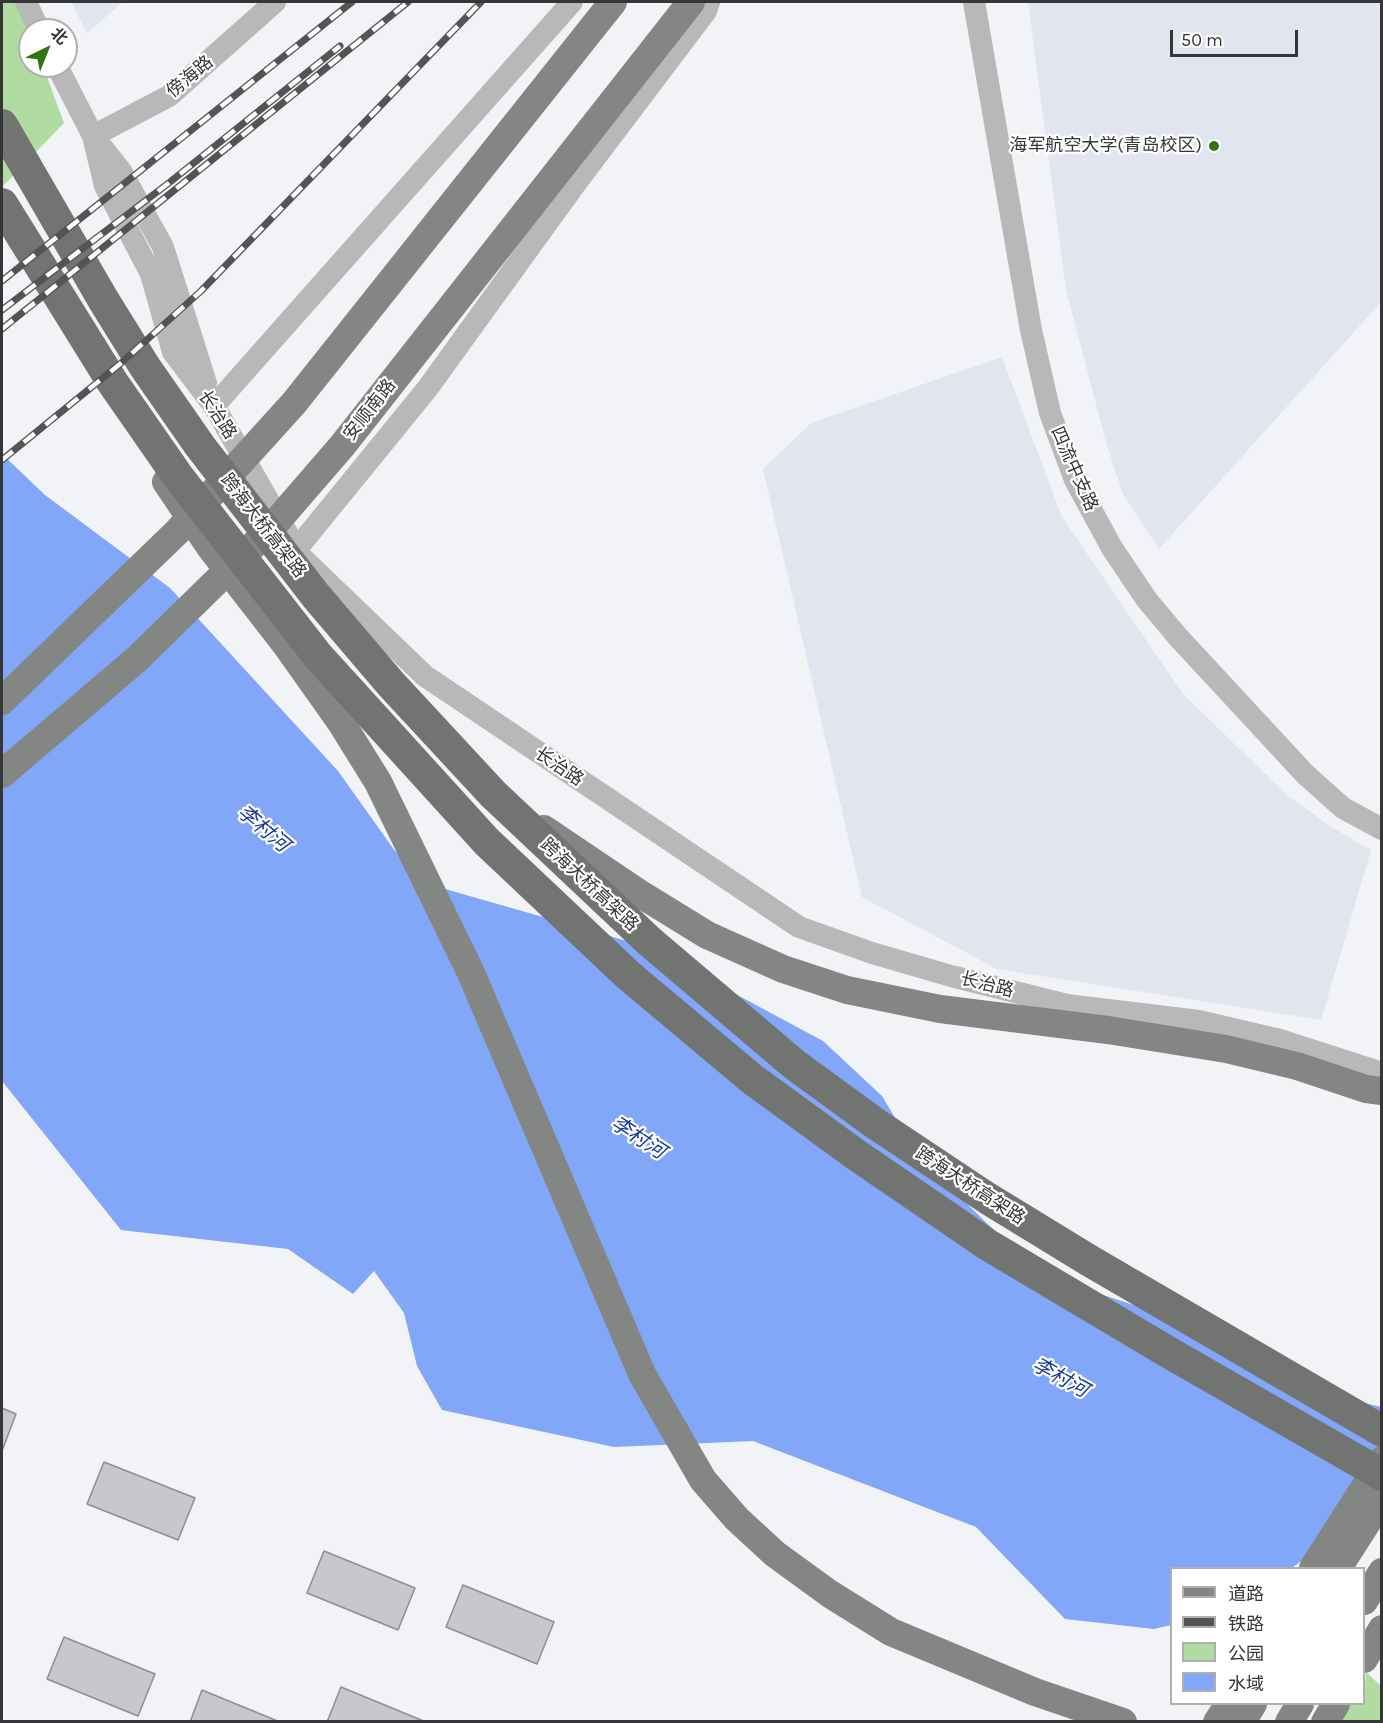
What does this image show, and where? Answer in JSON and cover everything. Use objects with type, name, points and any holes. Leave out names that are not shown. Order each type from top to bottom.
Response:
[{"type":"highway","name":"跨海大桥高架路","points":[[2,125],[110,310],[200,446],[316,596],[391,684],[493,794],[649,941],[795,1065],[867,1117],[987,1198],[1382,1431]]},
{"type":"highway","name":"跨海大桥高架路","points":[[2,204],[113,383],[177,475],[318,656],[487,842],[628,975],[752,1079],[855,1154],[988,1245],[1167,1352],[1382,1475]]},
{"type":"main road","points":[[2,701],[178,531],[294,403],[614,2]]},
{"type":"main road","name":"安顺南路","points":[[2,774],[138,659],[219,582],[271,528],[342,446],[691,2]]},
{"type":"main road","points":[[113,383],[138,440],[210,547],[286,645],[342,724],[378,782],[471,973],[642,1374],[703,1480],[737,1519],[776,1554],[830,1594],[891,1632],[1035,1692],[1123,1722]]},
{"type":"main road","points":[[493,794],[642,895],[706,935],[783,969],[847,990],[899,1003],[1108,1030],[1226,1049],[1376,1085]]},
{"type":"main road","points":[[1314,1567],[1382,1460]]},
{"type":"main road","points":[[1339,1567],[1382,1499]]},
{"type":"main road","points":[[1365,1599],[1382,1572]]},
{"type":"main road","points":[[1365,1657],[1382,1629]]},
{"type":"main road","points":[[1288,1722],[1299,1705]]},
{"type":"main road","points":[[1325,1722],[1335,1705]]},
{"type":"street","points":[[26,2],[33,18]]},
{"type":"street","name":"傍海路","points":[[93,136],[169,96],[275,2]]},
{"type":"street","points":[[214,406],[572,2]]},
{"type":"street","points":[[295,551],[427,389],[576,183],[705,11],[709,2]]},
{"type":"street","name":"四流中支路","points":[[974,2],[1031,330],[1050,413],[1075,480],[1112,548],[1147,600],[1178,637],[1305,774],[1343,807],[1382,829]]},
{"type":"street","points":[[63,78],[93,136]]},
{"type":"street","name":"长治路","points":[[93,136],[121,171],[163,247],[194,351],[214,406],[298,552],[295,551],[424,676],[799,927],[872,953],[951,976],[1067,1005],[1199,1021],[1280,1040],[1373,1070],[1376,1085]]},
{"type":"shaded area","points":[[71,2],[123,2],[87,33]]},
{"type":"shaded area","name":"海军航空大学(青岛校区)","points":[[1028,2],[1381,2],[1381,302],[1159,549],[1123,494],[1106,442],[1066,290]]},
{"type":"shaded area","points":[[1002,357],[1062,517],[1183,694],[1288,796],[1330,826],[1371,850],[1321,1020],[997,969],[862,897],[763,469],[811,423]]},
{"type":"green space","points":[[2,2],[19,2],[25,18],[18,18],[18,78],[47,78],[64,123],[2,187]]},
{"type":"green space","points":[[1366,1672],[1381,1686],[1381,1721],[1336,1722],[1346,1705],[1365,1705]]},
{"type":"water","name":"李村河","points":[[2,454],[45,495],[170,588],[338,771],[395,851],[431,885],[648,947],[823,1041],[882,1096],[918,1156],[1039,1274],[1210,1330],[1289,1384],[1381,1407],[1381,1500],[1293,1567],[1170,1567],[1170,1625],[1154,1629],[1065,1619],[976,1527],[753,1441],[614,1447],[442,1410],[417,1366],[404,1313],[374,1271],[353,1294],[288,1249],[121,1230],[2,1081]]},
{"type":"building","points":[[2,1408],[16,1414],[2,1451]]},
{"type":"building","points":[[104,1462],[195,1498],[178,1540],[87,1504]]},
{"type":"building","points":[[324,1551],[415,1588],[398,1630],[307,1593]]},
{"type":"building","points":[[463,1585],[554,1622],[537,1664],[446,1627]]},
{"type":"building","points":[[64,1637],[155,1674],[138,1716],[47,1679]]},
{"type":"building","points":[[341,1687],[426,1722],[327,1722]]},
{"type":"building","points":[[202,1690],[280,1722],[190,1722]]},
{"type":"railway","points":[[2,281],[352,2]]},
{"type":"railway","points":[[2,329],[408,2]]},
{"type":"railway","points":[[2,460],[120,364],[201,291],[481,2]]},
{"type":"railway","points":[[2,310],[170,182],[340,46]]},
{"type":"place","name":"海军航空大学(青岛校区)","points":[[1214,146]]}]
